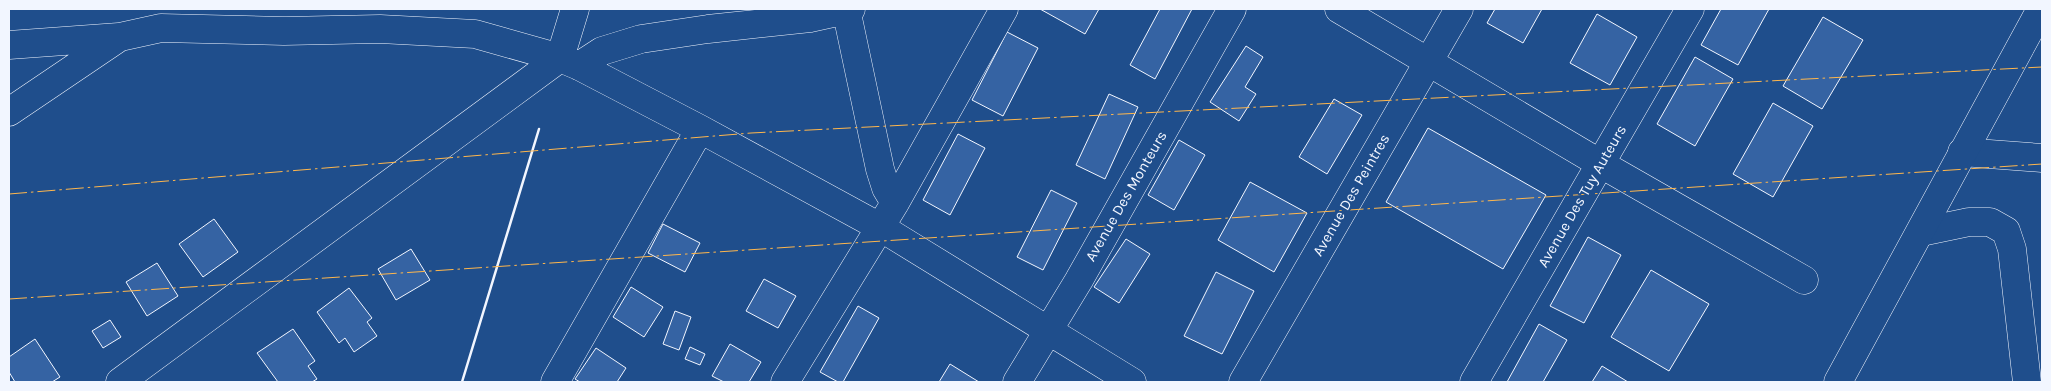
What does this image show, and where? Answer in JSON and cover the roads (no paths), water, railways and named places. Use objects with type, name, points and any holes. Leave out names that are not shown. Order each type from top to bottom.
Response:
[{"type":"street","points":[[570,62],[575,9]]},
{"type":"street","points":[[120,382],[570,62],[641,39],[708,29],[810,18],[847,9],[880,169],[886,188],[895,203]]},
{"type":"street","points":[[784,382],[895,203],[1004,9]]},
{"type":"street","name":"Avenue Des Monteurs","points":[[1017,382],[1232,9]]},
{"type":"street","points":[[1339,9],[1427,63],[1804,280]]},
{"type":"street","name":"Avenue Des Peintres","points":[[1243,382],[1459,9]]},
{"type":"street","name":"Avenue Des Tuy Auteurs","points":[[1474,382],[1690,9]]},
{"type":"street","points":[[1838,382],[2041,9]]},
{"type":"street","points":[[9,45],[120,37],[161,28],[284,31],[380,29],[475,34],[570,62],[700,129],[880,227],[1132,382]]},
{"type":"street","points":[[9,112],[120,37]]},
{"type":"street","points":[[555,382],[700,129]]},
{"type":"street","points":[[1962,152],[2042,158]]},
{"type":"street","points":[[1920,232],[1969,222],[1990,222],[2006,231],[2012,250],[2027,382]]}]
